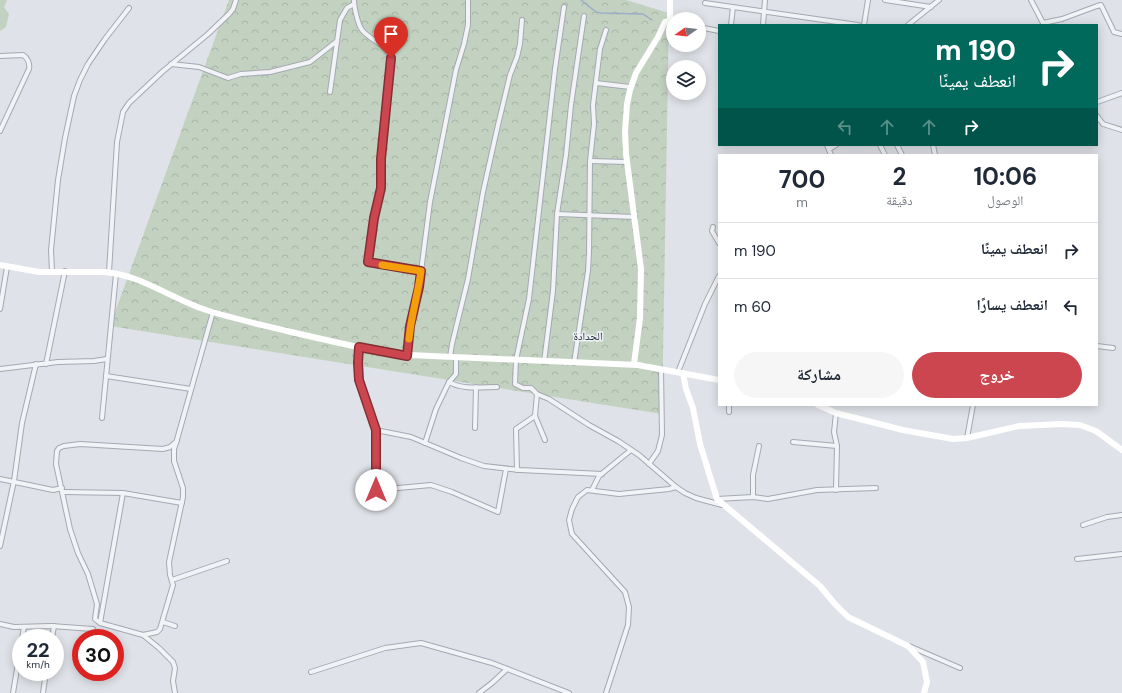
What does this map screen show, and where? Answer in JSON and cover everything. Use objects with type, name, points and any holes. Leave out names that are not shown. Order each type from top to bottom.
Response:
[{"type":"main road","points":[[670,0],[671,12]]},
{"type":"main road","points":[[634,364],[641,308],[641,269],[627,162],[626,126],[628,96],[636,73],[666,22]]},
{"type":"main road","points":[[4,266],[38,272],[113,273],[147,284],[205,310],[359,347],[407,356],[634,364],[718,379]]},
{"type":"main road","points":[[680,373],[693,408],[700,444],[717,499],[758,532],[820,586],[848,617],[908,646],[924,662],[927,682],[924,693]]},
{"type":"main road","points":[[820,406],[836,413],[903,430],[947,438],[967,438],[1020,426],[1062,424],[1080,425],[1096,432],[1122,450]]},
{"type":"street","points":[[102,418],[113,273],[117,142],[121,116],[129,103],[171,64],[208,34],[229,14],[233,9],[236,0]]},
{"type":"street","points":[[407,356],[411,321],[419,287],[430,202],[456,70],[468,25],[468,0]]},
{"type":"street","points":[[763,24],[765,0]]},
{"type":"street","points":[[864,24],[868,0]]},
{"type":"street","points":[[885,0],[931,7]]},
{"type":"street","points":[[909,24],[939,0]]},
{"type":"street","points":[[1030,0],[1044,24],[1062,20],[1102,5],[1114,32],[1122,34]]},
{"type":"street","points":[[330,92],[340,20],[347,8],[354,2],[362,31],[388,51],[391,58],[381,159],[381,188],[374,218],[368,262],[421,271]]},
{"type":"street","points":[[705,3],[851,24]]},
{"type":"street","points":[[564,7],[555,69],[529,299],[516,360],[515,384],[523,388],[531,388],[537,394],[549,399],[589,425],[618,441],[649,464],[676,487],[696,498],[724,506]]},
{"type":"street","points":[[731,24],[734,7]]},
{"type":"street","points":[[52,271],[51,250],[58,180],[74,96],[88,64],[129,8]]},
{"type":"street","points":[[544,362],[553,291],[558,214],[571,105],[584,16]]},
{"type":"street","points":[[424,442],[449,382],[456,374],[452,344],[468,279],[483,192],[498,125],[510,75],[520,44],[522,20]]},
{"type":"street","points":[[706,28],[718,31]]},
{"type":"street","points":[[574,363],[588,271],[590,161],[594,124],[593,105],[600,49],[606,30]]},
{"type":"street","points":[[171,64],[212,70],[228,78],[241,74],[270,72],[310,62],[337,41]]},
{"type":"street","points":[[0,56],[23,55],[29,65],[0,132]]},
{"type":"street","points":[[596,83],[630,87]]},
{"type":"street","points":[[1098,102],[1122,93]]},
{"type":"street","points":[[1098,117],[1103,124],[1122,130]]},
{"type":"street","points":[[590,161],[627,162]]},
{"type":"street","points":[[558,214],[635,217]]},
{"type":"street","points":[[713,227],[712,231],[718,241]]},
{"type":"street","points":[[0,262],[4,266],[0,310]]},
{"type":"street","points":[[46,364],[65,272]]},
{"type":"street","points":[[680,373],[705,304],[718,278]]},
{"type":"street","points":[[143,635],[157,632],[160,629],[173,585],[169,562],[184,493],[173,457],[174,449],[213,312]]},
{"type":"street","points":[[1098,346],[1113,348]]},
{"type":"street","points":[[359,347],[359,380],[376,430],[376,490],[431,485],[452,492],[498,512],[506,469]]},
{"type":"street","points":[[0,370],[36,364],[107,359]]},
{"type":"street","points":[[0,546],[14,481],[22,423],[36,364]]},
{"type":"street","points":[[649,464],[658,451],[662,435],[661,369]]},
{"type":"street","points":[[106,376],[191,389]]},
{"type":"street","points":[[449,382],[456,386],[497,387]]},
{"type":"street","points":[[475,428],[476,387]]},
{"type":"street","points":[[537,394],[535,416],[545,440]]},
{"type":"street","points":[[729,406],[729,412]]},
{"type":"street","points":[[967,438],[973,406]]},
{"type":"street","points":[[836,413],[834,432],[837,446],[836,490]]},
{"type":"street","points":[[518,470],[516,429],[535,416]]},
{"type":"street","points":[[376,430],[406,436],[424,442],[475,464],[518,470],[602,474]]},
{"type":"street","points":[[175,693],[173,680],[175,668],[173,662],[159,648],[143,635],[100,624],[95,619],[97,604],[91,582],[70,529],[56,461],[57,451],[62,447],[84,444],[161,449],[170,447],[177,441]]},
{"type":"street","points":[[793,442],[837,446]]},
{"type":"street","points":[[753,497],[753,474],[759,446]]},
{"type":"street","points":[[592,490],[599,476],[631,450]]},
{"type":"street","points":[[0,478],[53,490],[123,493],[182,504]]},
{"type":"street","points":[[606,693],[628,625],[629,607],[625,592],[572,534],[569,520],[572,509],[578,497],[586,490],[619,494],[676,487]]},
{"type":"street","points":[[717,499],[753,497],[768,498],[817,490],[876,488]]},
{"type":"street","points":[[100,624],[123,493]]},
{"type":"street","points":[[1083,525],[1106,517],[1122,515]]},
{"type":"street","points":[[1077,559],[1122,554]]},
{"type":"street","points":[[172,580],[227,561]]},
{"type":"street","points":[[163,622],[175,626]]},
{"type":"street","points":[[0,626],[54,626],[93,629]]},
{"type":"street","points":[[311,672],[386,648],[421,643],[492,663],[569,693]]},
{"type":"street","points":[[908,646],[960,668]]},
{"type":"street","points":[[479,693],[507,669]]},
{"type":"street","points":[[13,693],[15,681]]},
{"type":"street","points":[[43,693],[45,681]]},
{"type":"green space","points":[[0,0],[7,0],[4,7],[9,14],[6,27],[0,31]]},
{"type":"green space","points":[[229,0],[626,0],[666,12],[666,52],[668,52],[668,60],[666,60],[666,100],[667,100],[662,414],[110,326]]},
{"type":"waterway","points":[[581,0],[596,12],[643,14],[652,20]]},
{"type":"slow traffic","points":[[382,265],[421,271],[410,326],[409,339]]},
{"type":"district","name":"الحدادة","points":[[588,336]]},
{"type":"route","points":[[376,490],[376,430],[359,380],[359,347],[407,356],[410,326],[421,271],[368,262],[368,253],[374,218],[381,188],[381,159],[391,58]]}]
